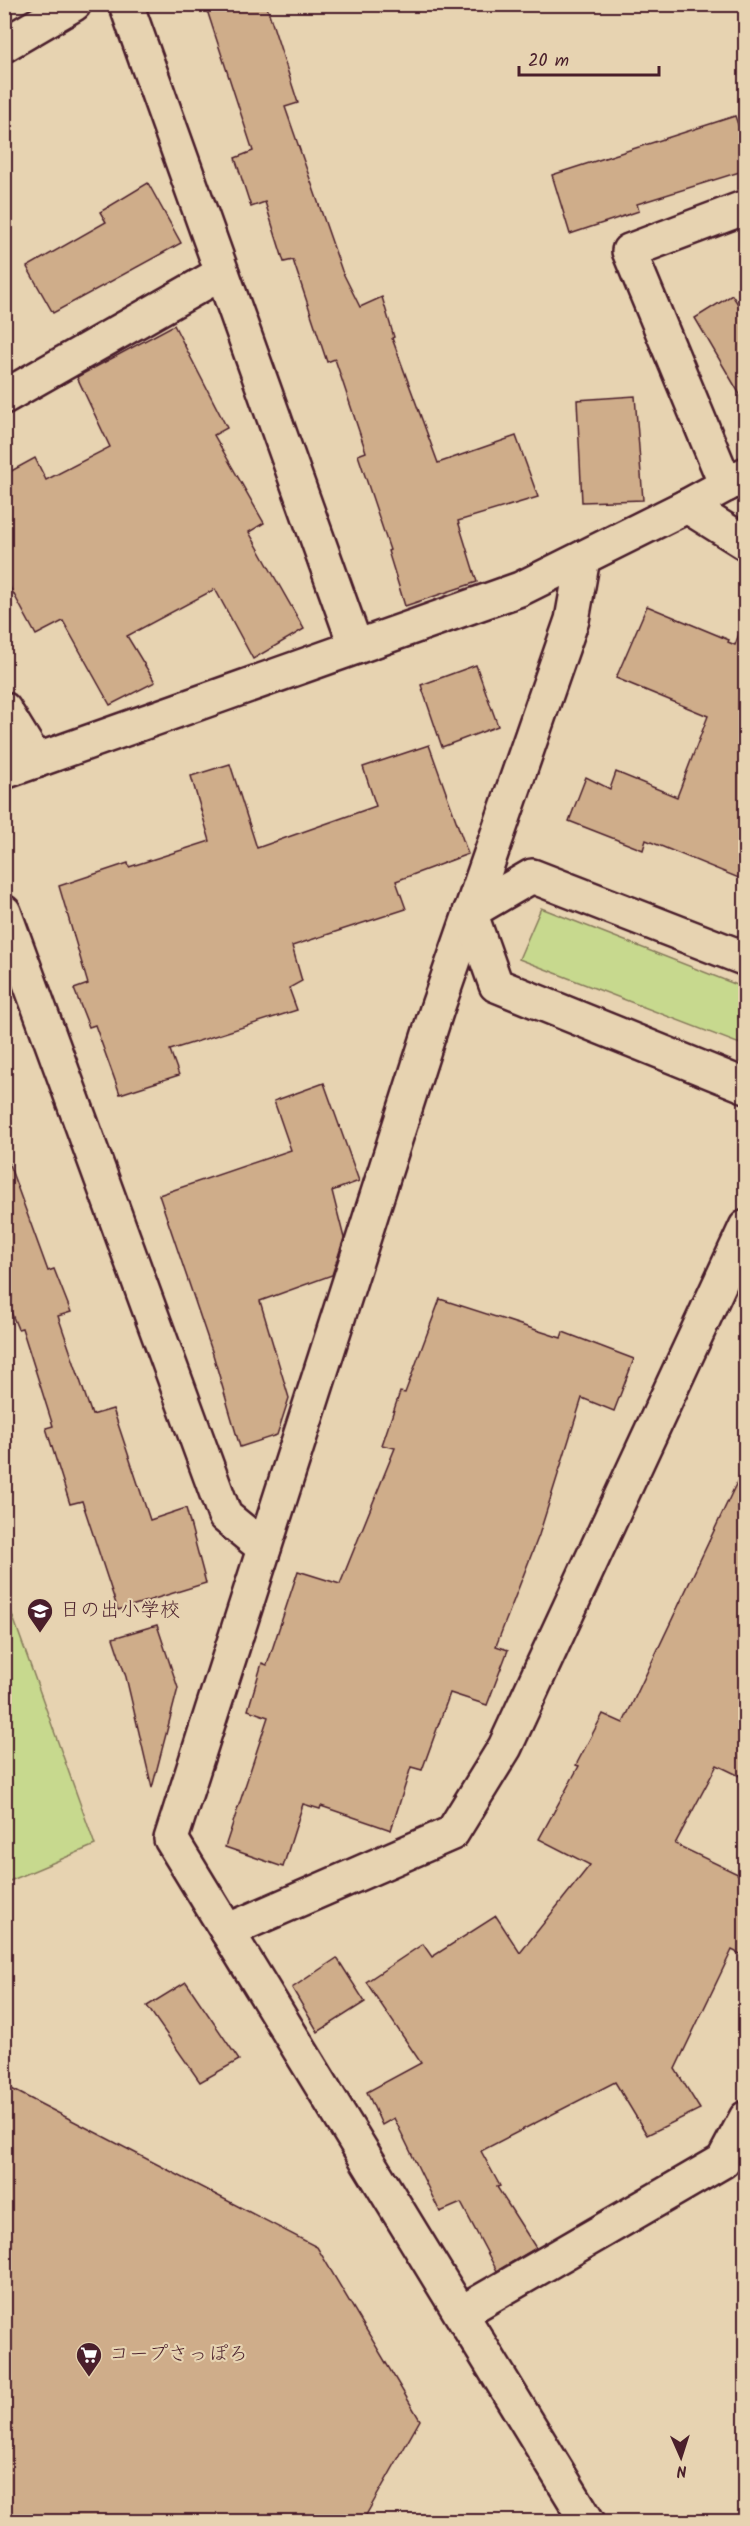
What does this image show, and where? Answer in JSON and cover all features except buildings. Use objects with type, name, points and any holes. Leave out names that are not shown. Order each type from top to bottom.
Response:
[{"type":"street","points":[[4,45],[74,4]]},
{"type":"street","points":[[126,4],[356,647]]},
{"type":"street","points":[[4,772],[520,589],[687,506],[736,479],[629,251],[746,207]]},
{"type":"street","points":[[4,397],[222,273]]},
{"type":"street","points":[[687,506],[746,543]]},
{"type":"street","points":[[583,558],[572,620],[470,912],[171,1839],[588,2522]]},
{"type":"street","points":[[4,709],[36,761]]},
{"type":"street","points":[[470,912],[532,876],[746,959]]},
{"type":"street","points":[[4,912],[225,1516],[264,1548]]},
{"type":"street","points":[[470,912],[496,985],[746,1086]]},
{"type":"street","points":[[227,1931],[452,1833],[505,1747],[746,1227]]},
{"type":"street","points":[[461,2313],[734,2168],[746,2118]]},
{"type":"green space","points":[[541,908],[745,988],[745,1046],[519,959]]},
{"type":"green space","points":[[4,1592],[95,1845],[5,1883],[4,1883]]},
{"type":"place","name":"日の出小学校","points":[[40,1634]]},
{"type":"place","name":"コープさっぽろ","points":[[89,2378]]}]
